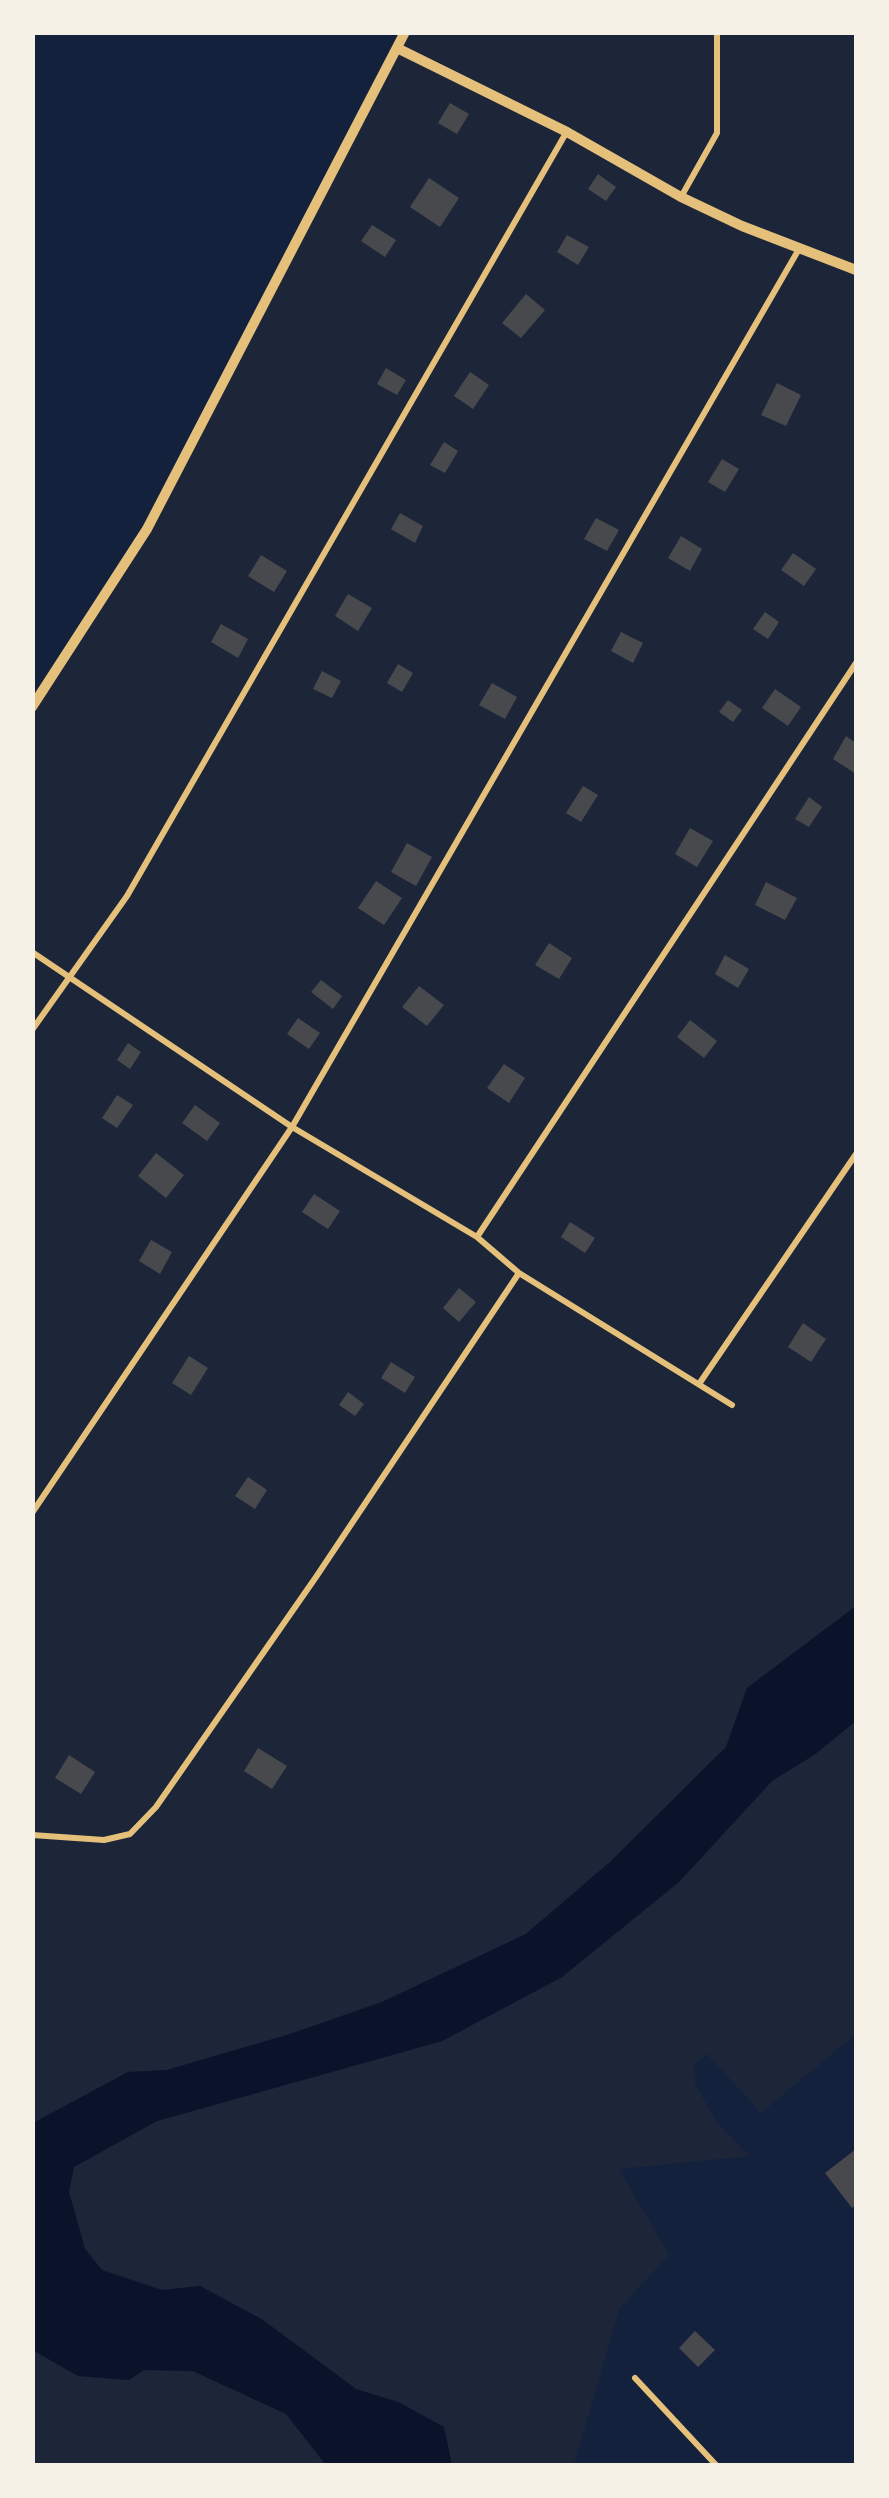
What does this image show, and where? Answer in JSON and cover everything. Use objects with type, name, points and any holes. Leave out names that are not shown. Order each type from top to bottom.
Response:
[{"type":"street","points":[[32,708],[147,529],[405,32]]},
{"type":"street","points":[[398,48],[567,132],[681,197],[856,270]]},
{"type":"lane","points":[[681,197],[717,132],[717,32]]},
{"type":"lane","points":[[32,1030],[127,896],[567,132]]},
{"type":"lane","points":[[32,1513],[292,1127],[799,249]]},
{"type":"lane","points":[[477,1237],[856,664]]},
{"type":"lane","points":[[32,952],[292,1127],[477,1237],[518,1273],[732,1405]]},
{"type":"lane","points":[[699,1384],[856,1154]]},
{"type":"lane","points":[[32,1835],[104,1840],[130,1834],[156,1806],[316,1577],[518,1273]]},
{"type":"lane","points":[[636,2378],[717,2466]]},
{"type":"shaded area","points":[[405,33],[856,33],[856,1606],[747,1688],[726,1747],[610,1862],[526,1934],[382,2002],[290,2034],[166,2070],[128,2072],[33,2123],[33,707],[147,529]]},
{"type":"shaded area","points":[[856,1606],[856,1721],[814,1755],[772,1781],[679,1882],[562,1977],[442,2041],[157,2121],[74,2167],[69,2192],[85,2249],[102,2270],[162,2290],[200,2286],[263,2320],[356,2389],[398,2402],[444,2427],[452,2465],[326,2465],[286,2414],[193,2371],[144,2370],[129,2380],[78,2376],[33,2350],[33,2123],[128,2072],[167,2070],[290,2034],[382,2002],[526,1934],[610,1862],[726,1747],[747,1688]]},
{"type":"shaded area","points":[[856,1721],[856,2034],[761,2113],[707,2054],[694,2064],[695,2084],[718,2124],[749,2156],[619,2169],[669,2255],[619,2309],[574,2465],[452,2465],[444,2427],[398,2402],[356,2389],[263,2320],[200,2286],[162,2290],[102,2270],[85,2249],[69,2191],[74,2167],[157,2121],[442,2041],[562,1977],[679,1882],[772,1781],[814,1755]]},
{"type":"shaded area","points":[[32,2350],[78,2376],[129,2380],[144,2370],[193,2371],[286,2414],[326,2465],[33,2465]]},
{"type":"building","points":[[450,103],[469,114],[457,134],[438,123]]},
{"type":"building","points":[[598,174],[616,187],[606,201],[588,189]]},
{"type":"building","points":[[429,178],[459,198],[440,227],[410,207]]},
{"type":"building","points":[[372,225],[396,240],[385,257],[361,241]]},
{"type":"building","points":[[567,235],[589,247],[578,265],[557,252]]},
{"type":"building","points":[[526,294],[545,310],[521,338],[502,323]]},
{"type":"building","points":[[386,368],[406,380],[397,395],[377,384]]},
{"type":"building","points":[[470,372],[489,385],[473,409],[454,396]]},
{"type":"building","points":[[777,383],[801,395],[786,426],[761,415]]},
{"type":"building","points":[[444,442],[458,451],[445,473],[430,465]]},
{"type":"building","points":[[722,459],[739,469],[725,492],[708,482]]},
{"type":"building","points":[[400,513],[423,526],[415,543],[391,529]]},
{"type":"building","points":[[596,518],[619,530],[607,551],[584,539]]},
{"type":"building","points":[[681,536],[702,549],[690,571],[668,558]]},
{"type":"building","points":[[793,553],[816,569],[804,586],[781,570]]},
{"type":"building","points":[[261,555],[287,571],[274,592],[248,576]]},
{"type":"building","points":[[348,594],[372,608],[358,631],[335,616]]},
{"type":"building","points":[[765,612],[779,622],[768,639],[753,629]]},
{"type":"building","points":[[221,624],[248,639],[238,658],[211,642]]},
{"type":"building","points":[[621,632],[643,643],[633,663],[611,651]]},
{"type":"building","points":[[398,664],[413,673],[402,692],[387,683]]},
{"type":"building","points":[[322,671],[341,681],[332,698],[313,689]]},
{"type":"building","points":[[492,683],[517,697],[505,719],[479,705]]},
{"type":"building","points":[[775,689],[801,707],[788,726],[762,708]]},
{"type":"building","points":[[728,700],[742,710],[733,722],[719,712]]},
{"type":"building","points":[[846,736],[856,743],[856,774],[833,759]]},
{"type":"building","points":[[583,786],[598,795],[581,822],[566,813]]},
{"type":"building","points":[[809,797],[822,807],[809,827],[795,819]]},
{"type":"building","points":[[690,828],[713,841],[697,867],[675,854]]},
{"type":"building","points":[[407,843],[432,857],[416,886],[391,872]]},
{"type":"building","points":[[376,881],[402,898],[384,925],[358,908]]},
{"type":"building","points":[[766,882],[797,898],[785,920],[755,905]]},
{"type":"building","points":[[549,943],[572,958],[559,979],[535,965]]},
{"type":"building","points":[[725,955],[749,969],[738,988],[715,974]]},
{"type":"building","points":[[321,980],[342,996],[333,1009],[311,992]]},
{"type":"building","points":[[419,986],[444,1005],[427,1026],[402,1007]]},
{"type":"building","points":[[298,1018],[320,1033],[309,1049],[287,1034]]},
{"type":"building","points":[[690,1020],[717,1041],[704,1058],[677,1037]]},
{"type":"building","points":[[128,1043],[141,1052],[130,1069],[117,1060]]},
{"type":"building","points":[[504,1064],[525,1078],[509,1103],[487,1088]]},
{"type":"building","points":[[117,1095],[133,1105],[117,1128],[102,1118]]},
{"type":"building","points":[[195,1105],[220,1123],[207,1141],[182,1123]]},
{"type":"building","points":[[156,1153],[184,1175],[166,1198],[138,1176]]},
{"type":"building","points":[[314,1194],[340,1211],[328,1229],[302,1212]]},
{"type":"building","points":[[570,1222],[595,1238],[585,1253],[561,1237]]},
{"type":"building","points":[[151,1240],[172,1252],[160,1274],[139,1261]]},
{"type":"building","points":[[459,1288],[476,1302],[459,1322],[443,1308]]},
{"type":"building","points":[[803,1323],[826,1339],[811,1362],[788,1347]]},
{"type":"building","points":[[189,1356],[208,1368],[191,1395],[172,1383]]},
{"type":"building","points":[[391,1362],[415,1377],[405,1393],[381,1378]]},
{"type":"building","points":[[348,1392],[364,1404],[355,1416],[339,1405]]},
{"type":"building","points":[[248,1477],[267,1490],[255,1509],[235,1496]]},
{"type":"building","points":[[258,1748],[287,1766],[272,1789],[244,1771]]},
{"type":"building","points":[[69,1755],[95,1772],[81,1794],[55,1778]]},
{"type":"building","points":[[856,2149],[856,2205],[852,2208],[825,2173]]},
{"type":"building","points":[[695,2331],[715,2350],[698,2367],[679,2348]]}]
